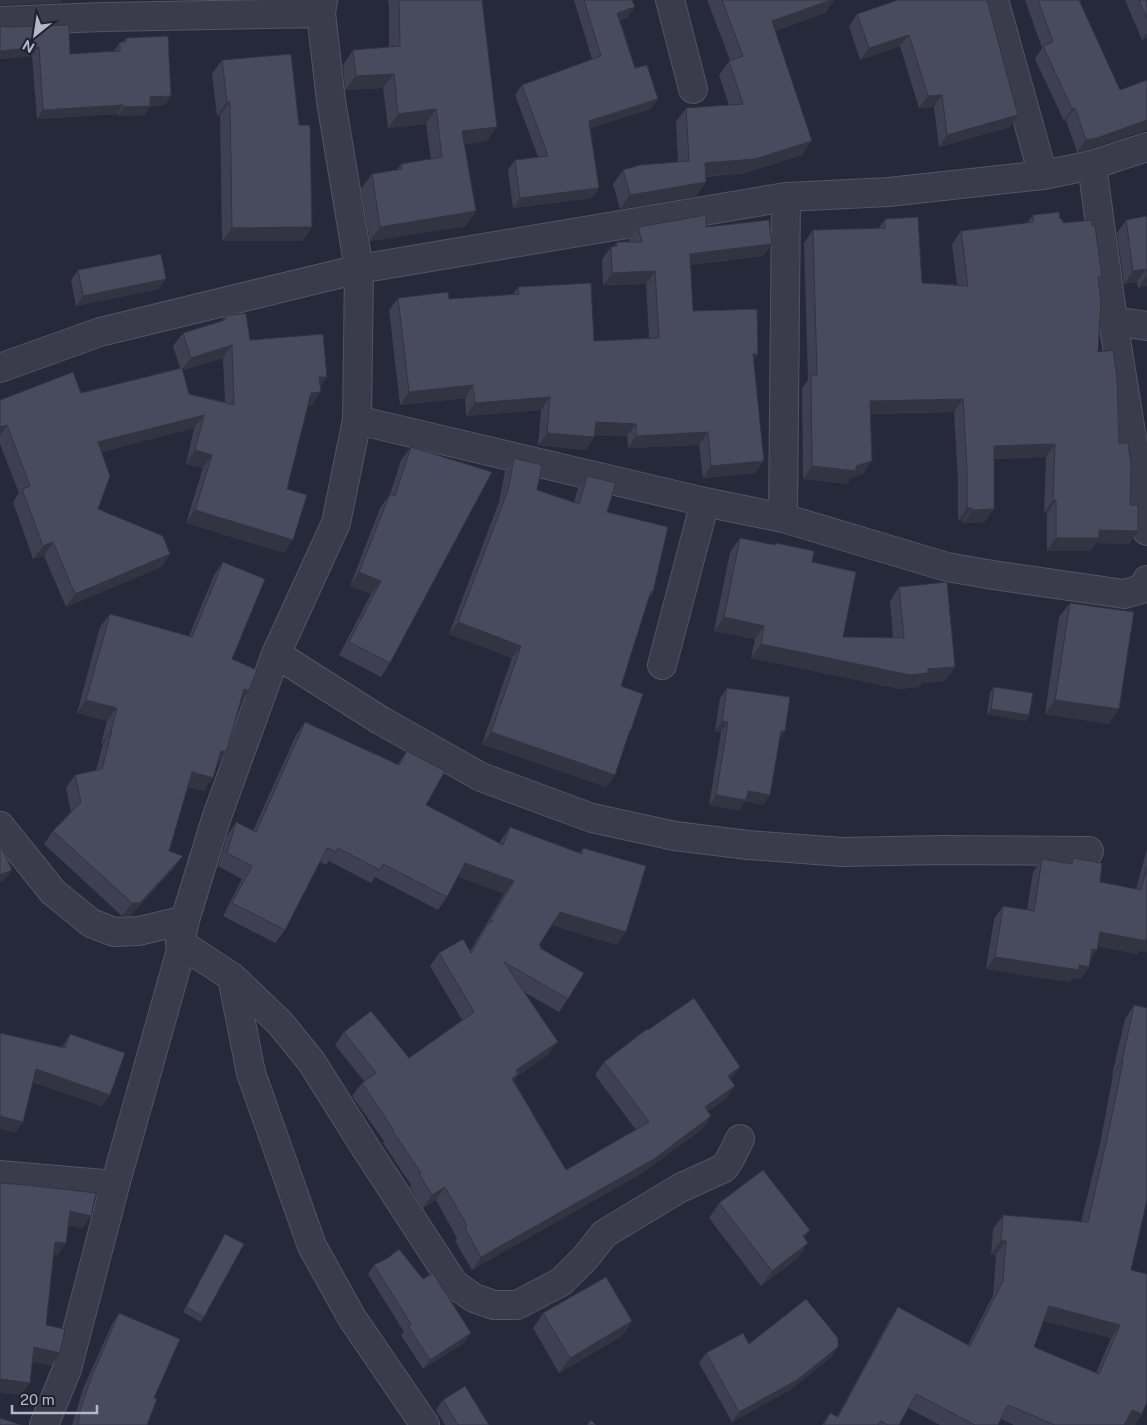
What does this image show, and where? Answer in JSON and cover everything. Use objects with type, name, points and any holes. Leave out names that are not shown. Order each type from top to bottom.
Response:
[{"type":"street","points":[[670,0],[693,89]]},
{"type":"street","points":[[994,0],[1043,175]]},
{"type":"street","points":[[0,21],[322,6],[331,101],[359,269],[357,420],[336,524],[276,654],[216,820],[183,932],[180,950],[114,1185],[67,1369],[44,1425]]},
{"type":"street","points":[[0,368],[100,332],[359,269],[786,197],[889,192],[1043,175],[1092,165],[1147,147]]},
{"type":"street","points":[[1092,165],[1113,321],[1147,531]]},
{"type":"street","points":[[783,518],[786,197]]},
{"type":"street","points":[[1113,321],[1147,326]]},
{"type":"street","points":[[357,420],[705,502],[783,518],[947,567],[1124,594],[1142,589],[1147,580]]},
{"type":"street","points":[[662,665],[705,502]]},
{"type":"street","points":[[276,654],[380,720],[481,777],[592,818],[675,836],[748,845],[842,852],[940,850],[1089,851]]},
{"type":"street","points":[[0,826],[53,892],[91,923],[114,932],[183,932],[280,1023],[311,1061],[454,1284],[474,1298],[494,1305],[517,1304],[561,1282],[604,1234],[680,1188],[724,1168],[740,1139]]},
{"type":"street","points":[[232,977],[251,1073],[312,1246],[352,1318],[425,1425]]},
{"type":"street","points":[[0,1175],[114,1185]]},
{"type":"building","points":[[399,0],[482,0],[497,127],[462,131],[476,211],[380,227],[372,174],[402,169],[401,164],[442,157],[436,109],[398,114],[394,74],[356,76],[353,50],[400,46]]},
{"type":"building","points":[[584,0],[632,0],[635,7],[617,13],[635,68],[647,65],[658,99],[589,121],[599,188],[520,198],[515,160],[548,156],[522,85],[601,56]]},
{"type":"building","points":[[722,0],[831,0],[772,21],[812,141],[755,159],[705,163],[706,182],[630,195],[623,170],[640,165],[689,161],[686,108],[743,104],[729,61],[743,56]]},
{"type":"building","points":[[898,0],[987,0],[1018,115],[947,135],[942,95],[928,96],[909,35],[869,48],[857,14]]},
{"type":"building","points":[[1038,0],[1079,0],[1120,90],[1147,80],[1147,120],[1097,138],[1086,140],[1075,108],[1072,109],[1043,46],[1053,42]]},
{"type":"building","points":[[1139,0],[1147,0],[1147,19]]},
{"type":"building","points":[[69,25],[70,54],[120,51],[120,42],[126,42],[126,38],[168,36],[171,96],[150,97],[150,106],[124,107],[123,105],[43,110],[39,47],[0,51],[0,26]]},
{"type":"building","points":[[291,54],[299,125],[310,125],[312,227],[232,228],[230,102],[227,102],[222,60]]},
{"type":"building","points":[[1059,212],[1063,223],[1092,220],[1092,226],[1095,226],[1102,276],[1098,277],[1101,302],[1098,352],[1113,350],[1117,377],[1119,443],[1128,443],[1131,464],[1130,505],[1138,505],[1138,531],[1099,530],[1099,538],[1056,538],[1056,500],[1053,500],[1055,444],[994,446],[994,509],[972,510],[972,508],[967,508],[963,399],[870,401],[872,461],[856,466],[856,471],[812,466],[811,375],[817,375],[813,230],[885,228],[885,219],[918,217],[922,283],[968,286],[961,231],[1033,222],[1033,215]]},
{"type":"building","points":[[706,215],[706,227],[769,220],[772,244],[690,254],[693,311],[757,309],[758,354],[753,354],[764,461],[711,466],[708,432],[636,436],[636,424],[596,422],[594,437],[547,433],[550,397],[475,403],[473,385],[409,392],[398,298],[448,292],[449,299],[519,294],[518,287],[591,283],[594,341],[659,338],[655,271],[612,273],[611,247],[617,246],[617,242],[642,242],[638,227]]},
{"type":"building","points":[[1147,216],[1147,274],[1146,269],[1133,271],[1126,220]]},
{"type":"building","points":[[161,254],[166,279],[83,296],[78,270]]},
{"type":"building","points":[[246,313],[250,340],[323,334],[327,377],[319,377],[321,392],[311,393],[287,489],[307,495],[293,540],[195,510],[212,455],[195,450],[204,415],[98,442],[110,476],[98,509],[163,536],[170,554],[75,594],[53,542],[43,546],[22,489],[30,486],[7,425],[0,427],[0,400],[73,372],[81,393],[182,368],[189,394],[234,405],[232,345],[191,358],[183,333],[225,320],[225,316]]},
{"type":"building","points":[[411,447],[492,472],[390,663],[349,642],[381,581],[359,572],[390,494],[395,496]]},
{"type":"building","points":[[514,458],[542,465],[537,490],[579,504],[587,476],[616,483],[607,512],[668,527],[653,592],[651,591],[621,686],[643,694],[615,775],[491,732],[521,646],[458,622],[508,490]]},
{"type":"building","points":[[740,538],[814,551],[812,562],[856,572],[843,637],[904,638],[899,587],[947,582],[955,667],[928,669],[928,673],[910,675],[761,644],[764,626],[724,617]]},
{"type":"building","points":[[223,562],[265,579],[232,659],[257,670],[249,691],[244,689],[226,752],[221,751],[213,778],[192,772],[169,851],[183,856],[140,903],[132,903],[53,831],[81,802],[75,775],[102,769],[112,731],[117,708],[86,700],[110,614],[192,637]]},
{"type":"building","points":[[1070,603],[1134,612],[1119,709],[1055,700]]},
{"type":"building","points":[[994,687],[1033,693],[1029,715],[991,709]]},
{"type":"building","points":[[727,688],[790,697],[785,731],[781,731],[770,795],[748,791],[746,800],[716,795],[728,722],[722,721]]},
{"type":"building","points":[[305,722],[399,765],[407,751],[445,771],[426,805],[503,845],[510,827],[582,854],[583,848],[646,866],[626,932],[560,912],[539,945],[541,946],[540,948],[584,973],[568,999],[504,962],[558,1042],[516,1070],[518,1074],[512,1079],[566,1170],[649,1122],[604,1062],[647,1029],[694,998],[740,1067],[728,1076],[735,1086],[705,1107],[711,1116],[654,1159],[481,1257],[465,1228],[467,1226],[445,1187],[432,1195],[419,1174],[421,1173],[362,1083],[376,1073],[344,1032],[371,1011],[409,1058],[474,1012],[439,953],[463,939],[471,953],[487,925],[493,921],[490,920],[514,881],[465,863],[447,897],[383,864],[380,870],[338,848],[336,852],[327,848],[285,930],[232,903],[252,866],[227,853],[236,822],[256,832]]},
{"type":"building","points":[[0,844],[12,870],[0,875]]},
{"type":"building","points":[[1073,858],[1102,863],[1100,882],[1141,890],[1147,867],[1146,941],[1100,932],[1097,950],[1092,949],[1089,967],[1079,965],[1079,970],[995,957],[1003,906],[1034,911],[1042,859],[1072,864]]},
{"type":"building","points":[[1134,1005],[1147,1008],[1147,1200],[1131,1270],[1147,1274],[1147,1402],[1142,1414],[1132,1410],[1124,1425],[1055,1425],[1008,1405],[998,1425],[975,1425],[916,1394],[899,1425],[888,1425],[881,1421],[878,1425],[824,1425],[830,1413],[838,1417],[898,1307],[970,1346],[1003,1281],[1006,1241],[1001,1241],[1003,1215],[1088,1222],[1109,1130]],"holes":[[[1049,1306],[1120,1325],[1099,1374],[1034,1347]]]},
{"type":"building","points":[[0,1033],[65,1048],[70,1034],[125,1053],[110,1095],[36,1069],[23,1122],[0,1116]]},
{"type":"building","points":[[763,1170],[810,1230],[803,1236],[808,1243],[772,1271],[719,1203]]},
{"type":"building","points":[[0,1183],[96,1193],[91,1216],[70,1211],[66,1243],[55,1242],[46,1325],[65,1329],[60,1353],[34,1347],[30,1383],[0,1379]]},
{"type":"building","points":[[225,1234],[244,1244],[204,1317],[186,1307]]},
{"type":"building","points":[[399,1249],[423,1279],[433,1273],[471,1333],[430,1360],[408,1326],[411,1324],[374,1265],[388,1258]]},
{"type":"building","points":[[606,1277],[632,1321],[570,1358],[543,1313]]},
{"type":"building","points":[[806,1299],[838,1338],[838,1347],[797,1380],[739,1412],[706,1353],[743,1333],[749,1344]]},
{"type":"building","points":[[119,1313],[180,1339],[154,1398],[157,1399],[147,1425],[78,1425],[80,1411],[91,1378]]},
{"type":"building","points":[[465,1386],[489,1425],[458,1425],[443,1400]]},
{"type":"building","points":[[0,1418],[21,1425],[0,1425]]},
{"type":"building","points":[[591,1420],[596,1425],[587,1425]]}]
